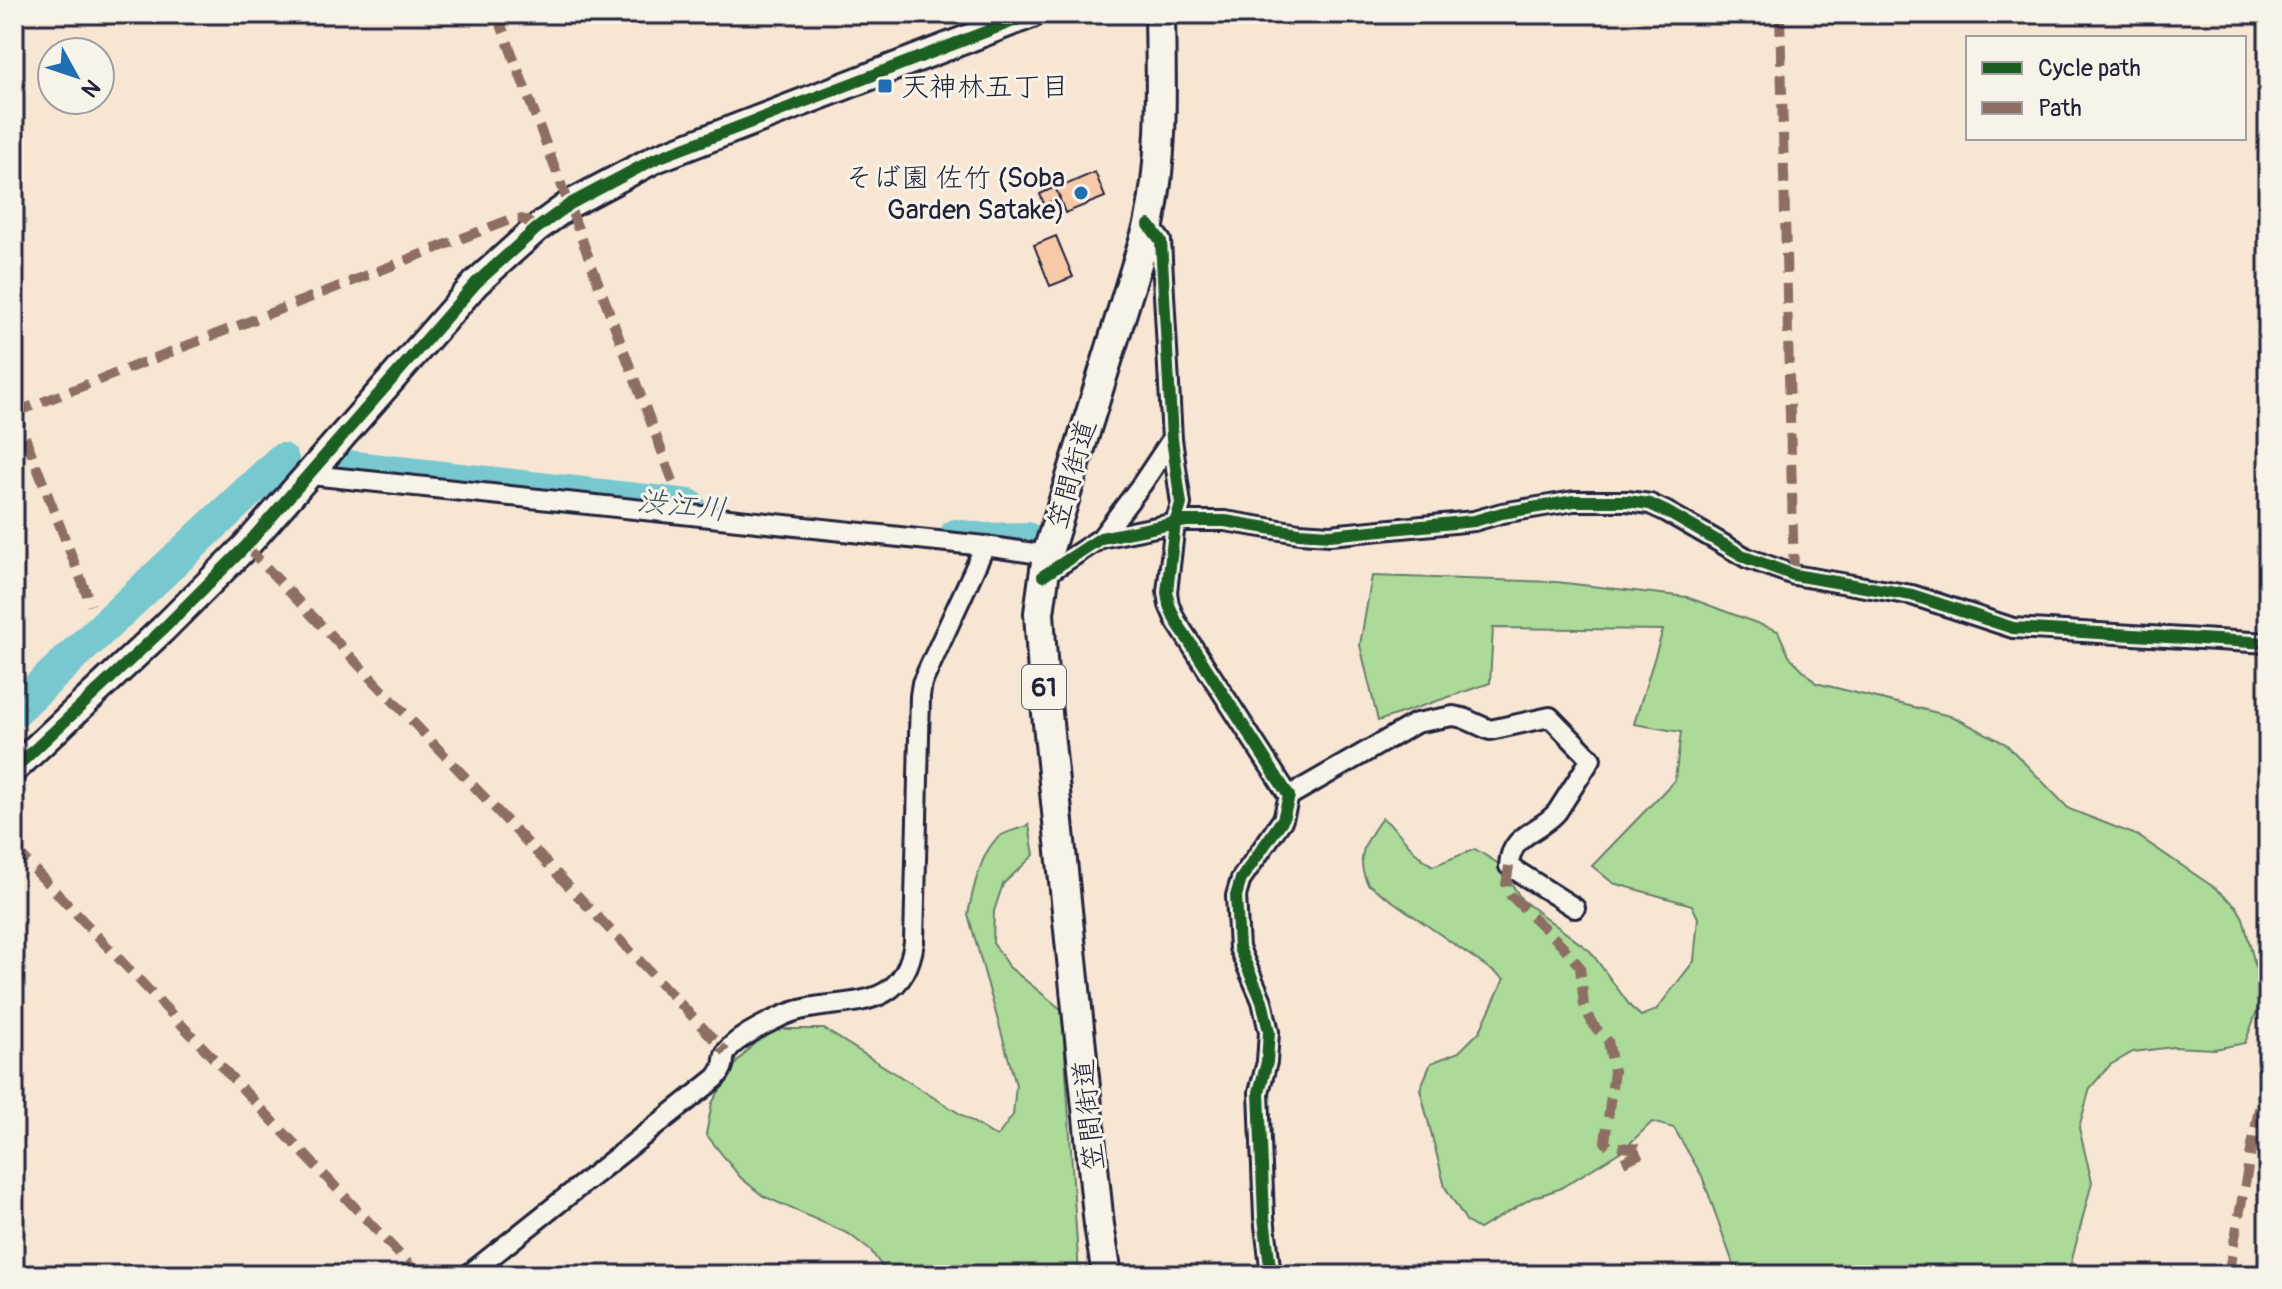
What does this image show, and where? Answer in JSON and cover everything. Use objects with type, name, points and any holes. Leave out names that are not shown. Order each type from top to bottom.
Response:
[{"type":"main road","name":"笠間街道","points":[[1107,1275],[1099,1225],[1039,613],[1045,565],[1149,225],[1160,155],[1160,14]]},
{"type":"street","points":[[14,769],[246,546],[476,283],[536,229],[570,204],[655,159],[1032,14]]},
{"type":"street","points":[[1149,225],[1161,241],[1172,439],[1181,504],[1175,523],[1168,583],[1169,605],[1176,621],[1289,796]]},
{"type":"street","points":[[1101,538],[1172,439]]},
{"type":"street","points":[[311,475],[985,546],[1045,565],[1101,538],[1175,523],[1225,521],[1330,535],[1474,521],[1574,501],[1627,501],[1650,504],[1747,558],[1794,575],[1912,595],[2013,628],[2268,643]]},
{"type":"street","points":[[468,1275],[716,1078],[724,1068],[729,1049],[791,1012],[875,998],[891,988],[907,970],[914,942],[920,696],[933,657],[985,546]]},
{"type":"street","points":[[1271,1275],[1264,1217],[1259,1092],[1267,1062],[1269,1032],[1262,1001],[1239,948],[1236,896],[1241,879],[1283,819],[1289,796],[1416,723],[1453,716],[1490,730],[1550,717],[1591,759],[1557,812],[1551,819],[1524,834],[1508,862],[1509,866],[1575,908]]},
{"type":"green space","points":[[1372,576],[1556,582],[1687,597],[1778,631],[1789,656],[1816,683],[1954,717],[2006,744],[2069,809],[2138,836],[2215,888],[2236,906],[2243,918],[2261,988],[2260,1003],[2245,1043],[2215,1049],[2173,1047],[2133,1052],[2110,1065],[2090,1088],[2079,1128],[2092,1182],[2068,1275],[1735,1275],[1702,1176],[1674,1128],[1652,1122],[1623,1150],[1559,1189],[1532,1198],[1479,1229],[1467,1222],[1445,1187],[1420,1089],[1431,1063],[1459,1052],[1480,1031],[1504,979],[1368,884],[1362,865],[1367,841],[1382,818],[1433,866],[1475,849],[1499,864],[1522,900],[1590,951],[1641,1016],[1656,1010],[1694,961],[1698,918],[1692,905],[1613,883],[1592,866],[1675,780],[1681,732],[1634,724],[1663,630],[1493,628],[1490,683],[1378,721],[1360,645]]},
{"type":"green space","points":[[1029,825],[1034,855],[1003,884],[994,911],[993,942],[1008,966],[1062,1010],[1079,1275],[888,1275],[871,1251],[849,1234],[763,1196],[740,1177],[706,1134],[712,1103],[737,1062],[758,1039],[778,1029],[824,1029],[997,1137],[1013,1115],[1016,1085],[968,914],[978,873],[993,843],[1005,833]]},
{"type":"building","name":"そば園 佐竹 (Soba Garden Satake)","points":[[1095,172],[1105,197],[1065,213],[1056,189]]},
{"type":"building","points":[[1055,187],[1060,198],[1044,204],[1040,194]]},
{"type":"building","points":[[1057,206],[1061,216],[1053,220],[1049,209]]},
{"type":"building","points":[[1056,236],[1073,277],[1050,286],[1034,245]]},
{"type":"waterway","name":"渋江川","points":[[14,711],[282,460]]},
{"type":"waterway","name":"渋江川","points":[[337,466],[689,506]]},
{"type":"waterway","name":"渋江川","points":[[956,536],[985,540],[1027,539]]},
{"type":"marked path","points":[[497,14],[676,489]]},
{"type":"marked path","points":[[1780,14],[1794,575]]},
{"type":"marked path","points":[[14,413],[509,220],[524,220],[536,229]]},
{"type":"marked path","points":[[14,409],[91,605]]},
{"type":"marked path","points":[[246,546],[726,1052]]},
{"type":"marked path","points":[[14,848],[419,1275]]},
{"type":"marked path","points":[[1509,866],[1506,885],[1510,895],[1562,945],[1580,967],[1584,1005],[1593,1025],[1608,1041],[1614,1071],[1605,1142],[1609,1146],[1641,1149],[1644,1152],[1615,1166]]},
{"type":"marked path","points":[[2268,888],[2263,928],[2268,968]]},
{"type":"marked path","points":[[2228,1275],[2268,1060]]},
{"type":"cycle path","points":[[14,769],[246,546],[476,283],[536,229],[570,204],[655,159],[1032,14]]},
{"type":"cycle path","points":[[1149,225],[1161,241],[1172,439],[1181,504],[1175,523],[1167,592],[1169,605],[1176,621],[1289,796],[1283,819],[1241,879],[1236,896],[1239,948],[1262,1001],[1269,1032],[1267,1062],[1259,1092],[1264,1217],[1271,1275]]},
{"type":"cycle path","points":[[1043,576],[1101,538],[1186,521],[1225,521],[1330,535],[1474,521],[1574,501],[1627,501],[1650,504],[1747,558],[1794,575],[1912,595],[2013,628],[2268,643]]},
{"type":"place","name":"天神林五丁目","points":[[885,86]]},
{"type":"place","name":"そば園 佐竹 (Soba Garden Satake)","points":[[1081,193]]}]
